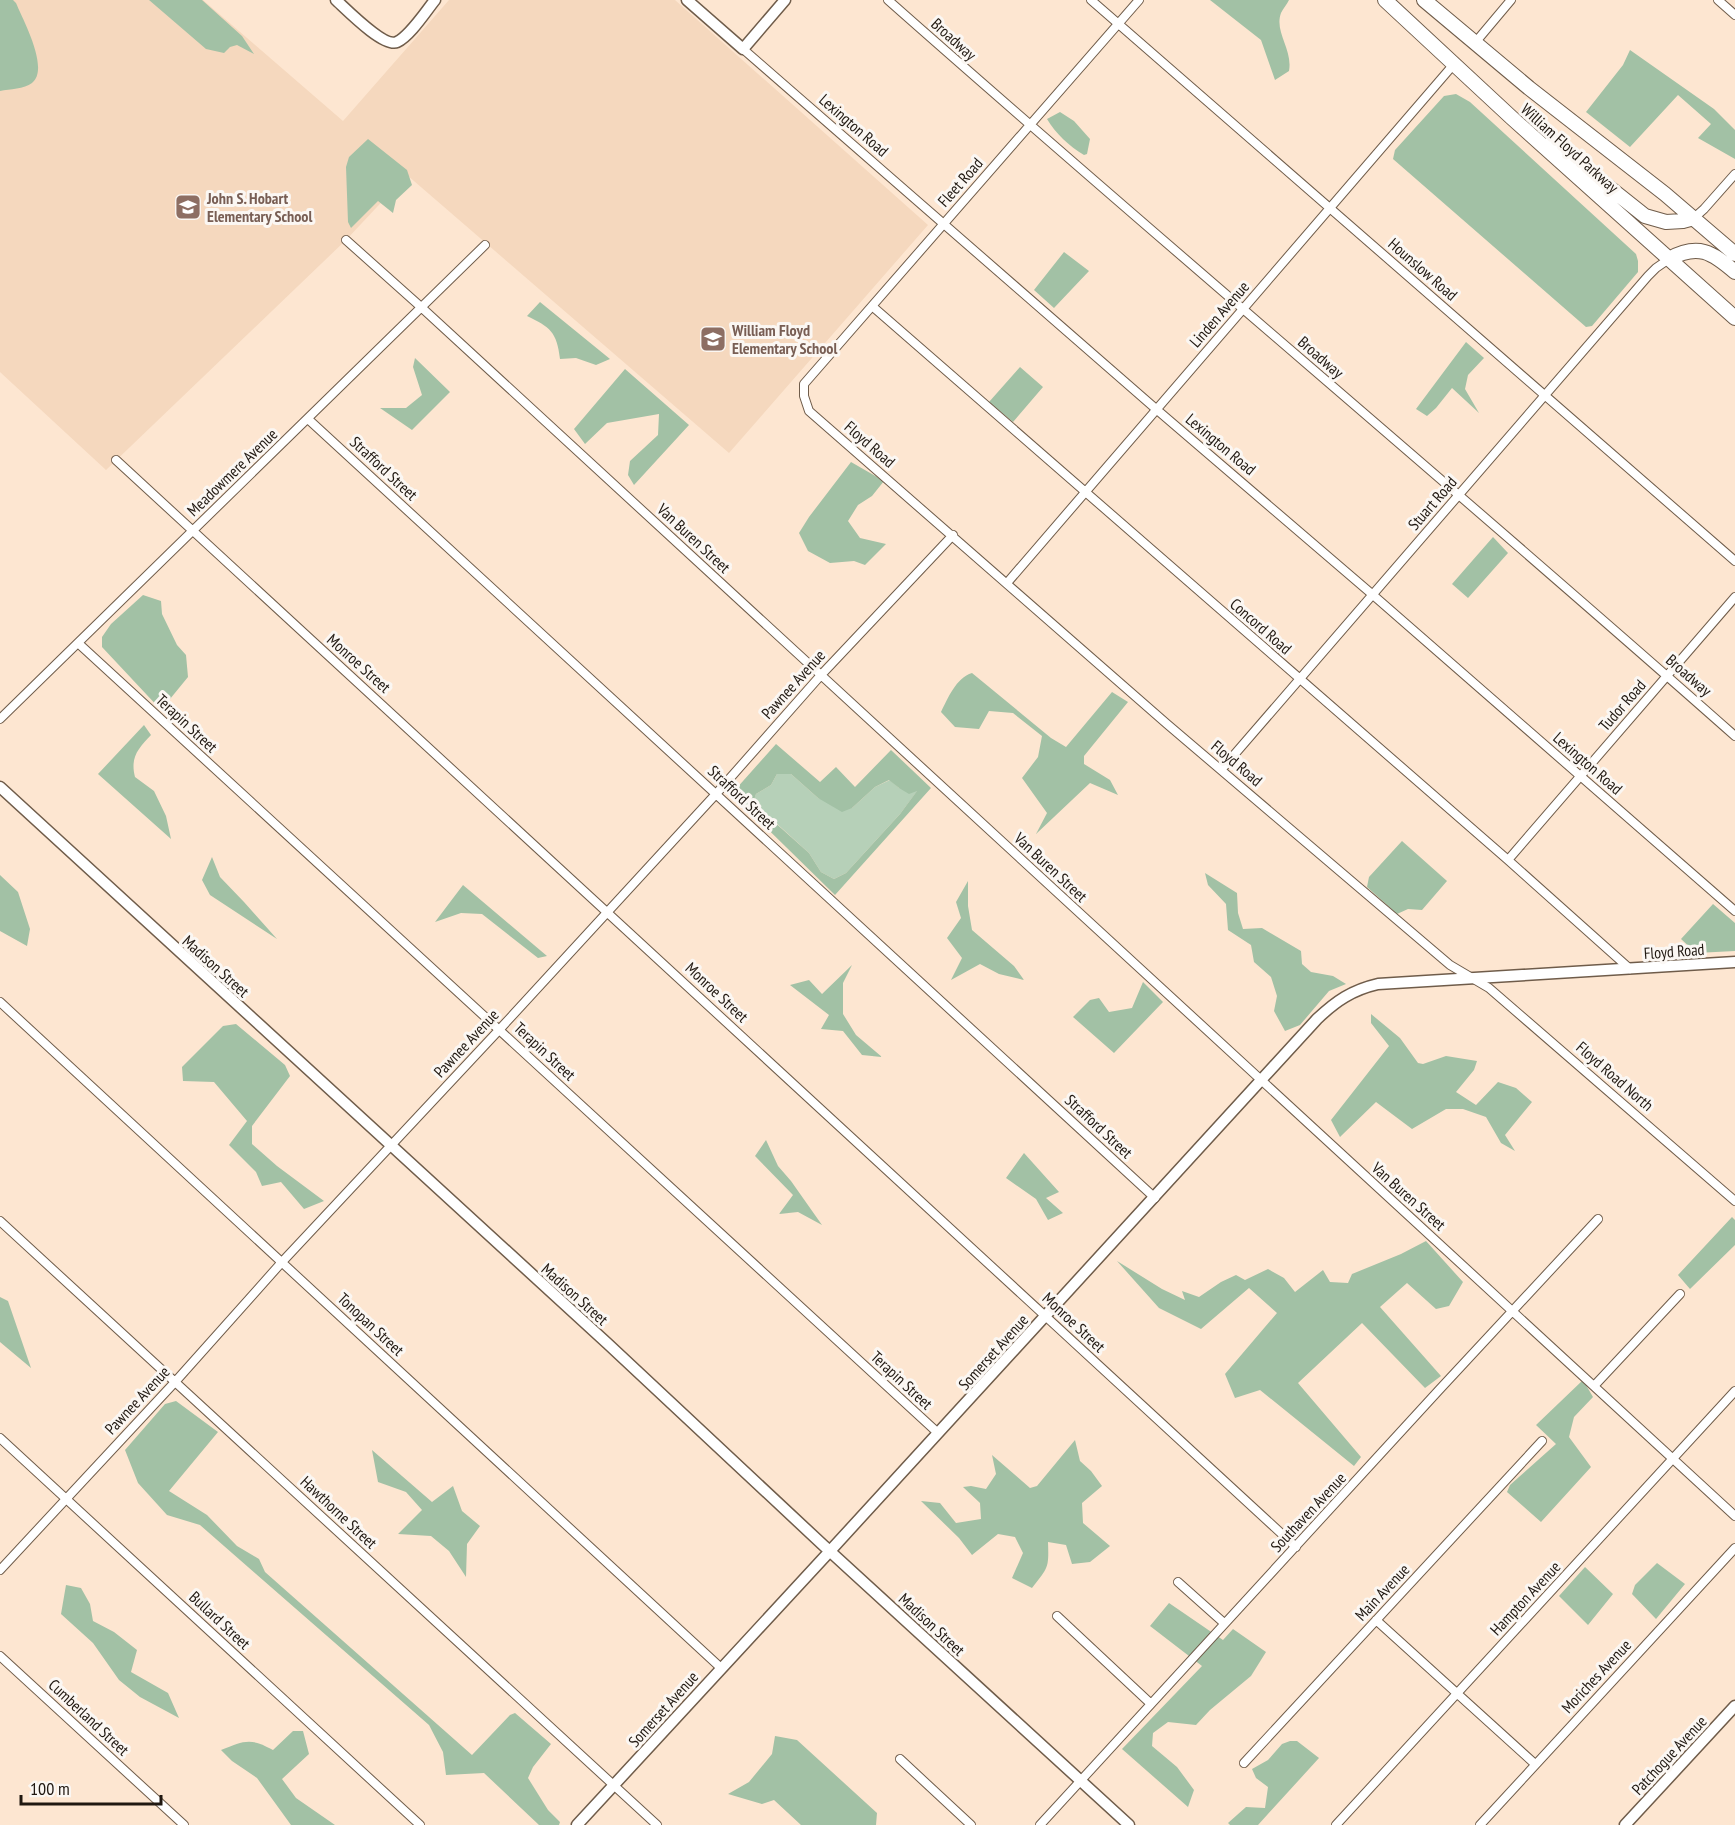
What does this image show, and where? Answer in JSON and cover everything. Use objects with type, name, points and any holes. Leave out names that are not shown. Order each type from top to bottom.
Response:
[{"type":"highway","name":"William Floyd Parkway","points":[[1385,0],[1512,118],[1735,318]]},
{"type":"highway","name":"William Floyd Parkway","points":[[1424,0],[1474,44],[1620,158],[1735,254]]},
{"type":"highway","points":[[1512,118],[1541,134],[1645,216],[1666,222],[1694,218]]},
{"type":"highway","points":[[1669,260],[1683,252],[1699,251],[1715,256],[1735,272]]},
{"type":"street","points":[[336,0],[380,38],[390,43],[397,42],[406,35],[435,0]]},
{"type":"street","name":"Lexington Road","points":[[687,0],[1735,911]]},
{"type":"street","points":[[743,49],[785,0]]},
{"type":"street","name":"Broadway","points":[[888,0],[1029,125],[1735,736]]},
{"type":"street","name":"Hounslow Road","points":[[1091,0],[1735,561]]},
{"type":"street","name":"Fleet Road","points":[[804,384],[1140,0]]},
{"type":"street","points":[[1474,44],[1511,0]]},
{"type":"street","points":[[1718,0],[1735,15]]},
{"type":"street","name":"Linden Avenue","points":[[1006,583],[1454,64]]},
{"type":"street","points":[[1694,218],[1735,174]]},
{"type":"street","name":"Van Buren Street","points":[[346,240],[1735,1516]]},
{"type":"street","name":"Meadowmere Avenue","points":[[0,719],[485,245]]},
{"type":"street","name":"Stuart Road","points":[[1221,770],[1648,276],[1669,260]]},
{"type":"street","name":"Concord Road","points":[[872,306],[1630,969]]},
{"type":"street","name":"Floyd Road","points":[[804,384],[804,396],[809,411],[1221,770],[1450,964],[1472,978],[1735,962]]},
{"type":"street","name":"Strafford Street","points":[[308,419],[1155,1198]]},
{"type":"street","name":"Monroe Street","points":[[116,460],[1296,1547]]},
{"type":"street","name":"Pawnee Avenue","points":[[0,1570],[716,794],[821,675],[953,535]]},
{"type":"street","name":"Tudor Road","points":[[1508,860],[1735,597]]},
{"type":"street","name":"Terapin Street","points":[[78,643],[938,1433]]},
{"type":"street","name":"Madison Street","points":[[0,787],[1129,1825]]},
{"type":"street","name":"Somerset Avenue","points":[[577,1825],[1324,1012],[1348,994],[1378,984],[1472,978]]},
{"type":"street","name":"Floyd Road North","points":[[1472,978],[1489,988],[1735,1201]]},
{"type":"street","name":"Tonopan Street","points":[[0,1002],[721,1668]]},
{"type":"street","name":"Southaven Avenue","points":[[1040,1825],[1150,1703],[1599,1219]]},
{"type":"street","name":"Hawthorne Street","points":[[0,1221],[657,1825]]},
{"type":"street","points":[[1594,1386],[1680,1294]]},
{"type":"street","name":"Hampton Avenue","points":[[1336,1825],[1735,1391]]},
{"type":"street","name":"Bullard Street","points":[[0,1438],[420,1825]]},
{"type":"street","name":"Main Avenue","points":[[1244,1763],[1542,1440]]},
{"type":"street","name":"Moriches Avenue","points":[[1480,1825],[1735,1548]]},
{"type":"street","points":[[1178,1582],[1224,1623]]},
{"type":"street","points":[[1057,1616],[1150,1703]]},
{"type":"street","points":[[1376,1620],[1535,1764]]},
{"type":"street","name":"Cumberland Street","points":[[0,1656],[184,1825]]},
{"type":"street","name":"Patchogue Avenue","points":[[1625,1825],[1735,1706]]},
{"type":"street","points":[[900,1759],[971,1825]]},
{"type":"shaded area","points":[[0,0],[203,0],[343,121],[449,0],[675,0],[928,225],[729,453],[407,175],[346,240],[106,470],[0,372]]},
{"type":"green space","points":[[0,0],[13,0],[16,3],[29,32],[38,67],[37,76],[29,85],[0,91]]},
{"type":"green space","points":[[149,0],[202,0],[242,36],[254,54],[237,45],[230,47],[224,53],[206,49]]},
{"type":"green space","points":[[1210,0],[1289,0],[1279,20],[1290,63],[1289,71],[1275,80],[1261,40]]},
{"type":"green space","points":[[1630,50],[1714,109],[1735,130],[1735,159],[1698,138],[1711,124],[1678,95],[1630,147],[1586,112],[1623,65]]},
{"type":"green space","points":[[1456,94],[1470,102],[1636,254],[1638,272],[1592,326],[1586,327],[1393,159],[1395,150],[1444,96]]},
{"type":"green space","points":[[1060,112],[1074,121],[1090,139],[1087,154],[1084,155],[1068,144],[1054,130],[1047,119]]},
{"type":"green space","points":[[368,139],[407,170],[412,185],[396,200],[393,213],[378,201],[351,228],[348,222],[346,167],[349,157]]},
{"type":"green space","points":[[1064,252],[1089,271],[1054,308],[1034,290]]},
{"type":"green space","points":[[540,302],[610,359],[596,365],[576,358],[560,359],[557,342],[551,332],[547,327],[527,316]]},
{"type":"green space","points":[[1466,342],[1484,358],[1468,375],[1465,389],[1479,413],[1452,388],[1427,416],[1416,409]]},
{"type":"green space","points":[[415,358],[450,392],[412,430],[380,408],[406,408],[422,395],[413,367]]},
{"type":"green space","points":[[1020,367],[1043,387],[1013,422],[989,402]]},
{"type":"green space","points":[[625,369],[689,425],[634,485],[628,475],[630,461],[658,435],[659,414],[607,423],[585,444],[574,429]]},
{"type":"green space","points":[[851,462],[884,481],[872,496],[858,505],[848,521],[860,538],[886,544],[865,565],[854,561],[830,563],[808,551],[799,533]]},
{"type":"green space","points":[[1493,537],[1508,553],[1468,598],[1452,584]]},
{"type":"green space","points":[[143,595],[161,601],[162,614],[177,645],[186,655],[188,677],[161,710],[102,647],[102,637],[111,624]]},
{"type":"green space","points":[[972,673],[1051,738],[1066,747],[1112,692],[1128,702],[1084,756],[1084,764],[1110,780],[1118,795],[1090,783],[1036,834],[1047,813],[1022,778],[1038,757],[1042,736],[1013,713],[989,711],[979,729],[955,727],[941,712],[957,684]]},
{"type":"green space","points":[[144,725],[151,735],[134,759],[135,777],[154,791],[166,816],[171,839],[98,774]]},
{"type":"green space","points":[[776,744],[820,782],[836,767],[855,787],[891,750],[931,788],[835,895],[738,800],[735,790]],"holes":[[[777,774],[791,774],[818,798],[842,812],[852,808],[875,787],[889,780],[909,794],[917,791],[900,814],[846,873],[834,879],[821,872],[809,853],[753,803],[756,794],[771,785]]]},
{"type":"green space","points":[[777,774],[791,774],[818,798],[852,808],[875,787],[890,780],[899,788],[918,790],[900,814],[846,873],[834,879],[821,872],[809,853],[753,802],[756,794],[771,785]]},
{"type":"green space","points":[[1402,841],[1447,881],[1422,910],[1408,909],[1397,914],[1367,887],[1369,877]]},
{"type":"green space","points":[[212,857],[220,877],[277,939],[210,895],[202,880]]},
{"type":"green space","points":[[1205,873],[1237,893],[1238,913],[1243,929],[1262,928],[1301,951],[1302,964],[1311,972],[1333,976],[1346,984],[1329,991],[1300,1025],[1285,1031],[1274,1011],[1277,996],[1271,977],[1254,962],[1251,945],[1228,930],[1226,904],[1208,885]]},
{"type":"green space","points":[[0,875],[18,892],[30,929],[27,946],[0,931]]},
{"type":"green space","points":[[968,881],[968,906],[972,930],[1014,966],[1024,980],[999,974],[980,964],[951,980],[962,958],[947,938],[961,918],[956,902]]},
{"type":"green space","points":[[463,885],[547,956],[538,958],[482,914],[461,913],[435,922]]},
{"type":"green space","points":[[1713,904],[1735,923],[1735,951],[1696,953],[1681,939]]},
{"type":"green space","points":[[852,965],[843,983],[843,1014],[856,1035],[882,1057],[862,1055],[843,1031],[821,1029],[829,1015],[790,985],[809,980],[822,994]]},
{"type":"green space","points":[[1143,982],[1163,1002],[1114,1053],[1073,1017],[1090,1000],[1099,998],[1109,1012],[1132,1008]]},
{"type":"green space","points":[[1371,1014],[1400,1038],[1418,1063],[1423,1064],[1446,1056],[1477,1061],[1474,1070],[1456,1092],[1476,1105],[1498,1082],[1516,1088],[1532,1102],[1505,1135],[1515,1151],[1501,1143],[1486,1117],[1463,1109],[1446,1109],[1412,1129],[1376,1102],[1340,1137],[1331,1120],[1389,1046],[1371,1023]]},
{"type":"green space","points":[[236,1024],[285,1065],[290,1076],[252,1126],[252,1144],[324,1201],[304,1209],[281,1182],[262,1186],[256,1172],[229,1145],[247,1121],[214,1082],[183,1081],[182,1067],[223,1026]]},
{"type":"green space","points":[[766,1140],[778,1166],[822,1225],[798,1212],[779,1214],[793,1195],[755,1156]]},
{"type":"green space","points":[[1024,1153],[1059,1192],[1046,1198],[1063,1213],[1048,1220],[1036,1199],[1006,1178]]},
{"type":"green space","points":[[1732,1217],[1735,1220],[1735,1245],[1690,1289],[1678,1275]]},
{"type":"green space","points":[[1426,1241],[1463,1282],[1449,1306],[1436,1309],[1407,1283],[1380,1307],[1441,1376],[1425,1388],[1362,1323],[1298,1383],[1361,1457],[1354,1466],[1260,1390],[1235,1398],[1225,1374],[1277,1313],[1249,1288],[1201,1329],[1159,1308],[1117,1261],[1162,1289],[1185,1300],[1182,1291],[1199,1297],[1236,1275],[1245,1280],[1268,1269],[1284,1278],[1295,1292],[1323,1270],[1330,1282],[1348,1283],[1352,1274]]},
{"type":"green space","points":[[0,1297],[8,1301],[31,1368],[0,1342]]},
{"type":"green space","points":[[1583,1380],[1593,1397],[1574,1417],[1569,1437],[1591,1467],[1541,1522],[1507,1492],[1510,1485],[1556,1444],[1536,1425]]},
{"type":"green space","points":[[176,1401],[218,1432],[169,1491],[207,1515],[237,1546],[259,1559],[265,1572],[472,1755],[510,1715],[515,1713],[551,1744],[533,1767],[528,1778],[548,1810],[560,1822],[559,1825],[539,1825],[484,1773],[446,1775],[443,1752],[429,1725],[200,1525],[167,1515],[138,1483],[125,1450],[165,1404]]},
{"type":"green space","points":[[1075,1440],[1080,1461],[1102,1486],[1082,1503],[1083,1523],[1110,1546],[1090,1562],[1072,1564],[1066,1545],[1048,1542],[1046,1567],[1032,1588],[1012,1578],[1023,1553],[1015,1537],[998,1534],[972,1555],[959,1538],[921,1501],[940,1503],[956,1523],[981,1519],[980,1503],[963,1487],[986,1489],[996,1474],[992,1455],[1030,1488],[1037,1486]]},
{"type":"green space","points":[[372,1450],[432,1502],[453,1486],[462,1511],[480,1526],[467,1544],[466,1577],[449,1551],[431,1536],[398,1534],[422,1510],[406,1492],[378,1482]]},
{"type":"green space","points":[[1657,1563],[1685,1584],[1656,1619],[1632,1594],[1635,1585]]},
{"type":"green space","points":[[1585,1567],[1613,1594],[1588,1625],[1559,1596]]},
{"type":"green space","points":[[66,1585],[81,1588],[90,1604],[93,1621],[114,1632],[137,1650],[131,1672],[168,1693],[179,1718],[140,1697],[119,1680],[93,1643],[61,1614]]},
{"type":"green space","points":[[1169,1603],[1223,1640],[1233,1629],[1266,1652],[1251,1676],[1210,1710],[1196,1725],[1168,1722],[1153,1733],[1152,1746],[1177,1767],[1194,1790],[1188,1807],[1122,1749],[1202,1666],[1150,1626]]},
{"type":"green space","points":[[293,1731],[303,1731],[309,1754],[282,1779],[296,1798],[335,1825],[291,1825],[257,1778],[232,1761],[221,1750],[236,1744],[253,1742],[273,1750]]},
{"type":"green space","points":[[775,1736],[797,1740],[877,1813],[876,1825],[801,1825],[774,1800],[762,1804],[728,1794],[749,1782],[772,1754]]},
{"type":"green space","points":[[1297,1741],[1319,1758],[1258,1825],[1230,1825],[1228,1823],[1246,1807],[1265,1808],[1268,1787],[1256,1778],[1252,1769],[1268,1760],[1282,1744]]},
{"type":"place","name":"John S. Hobart Elementary School","points":[[188,207]]},
{"type":"place","name":"William Floyd Elementary School","points":[[713,339]]}]
